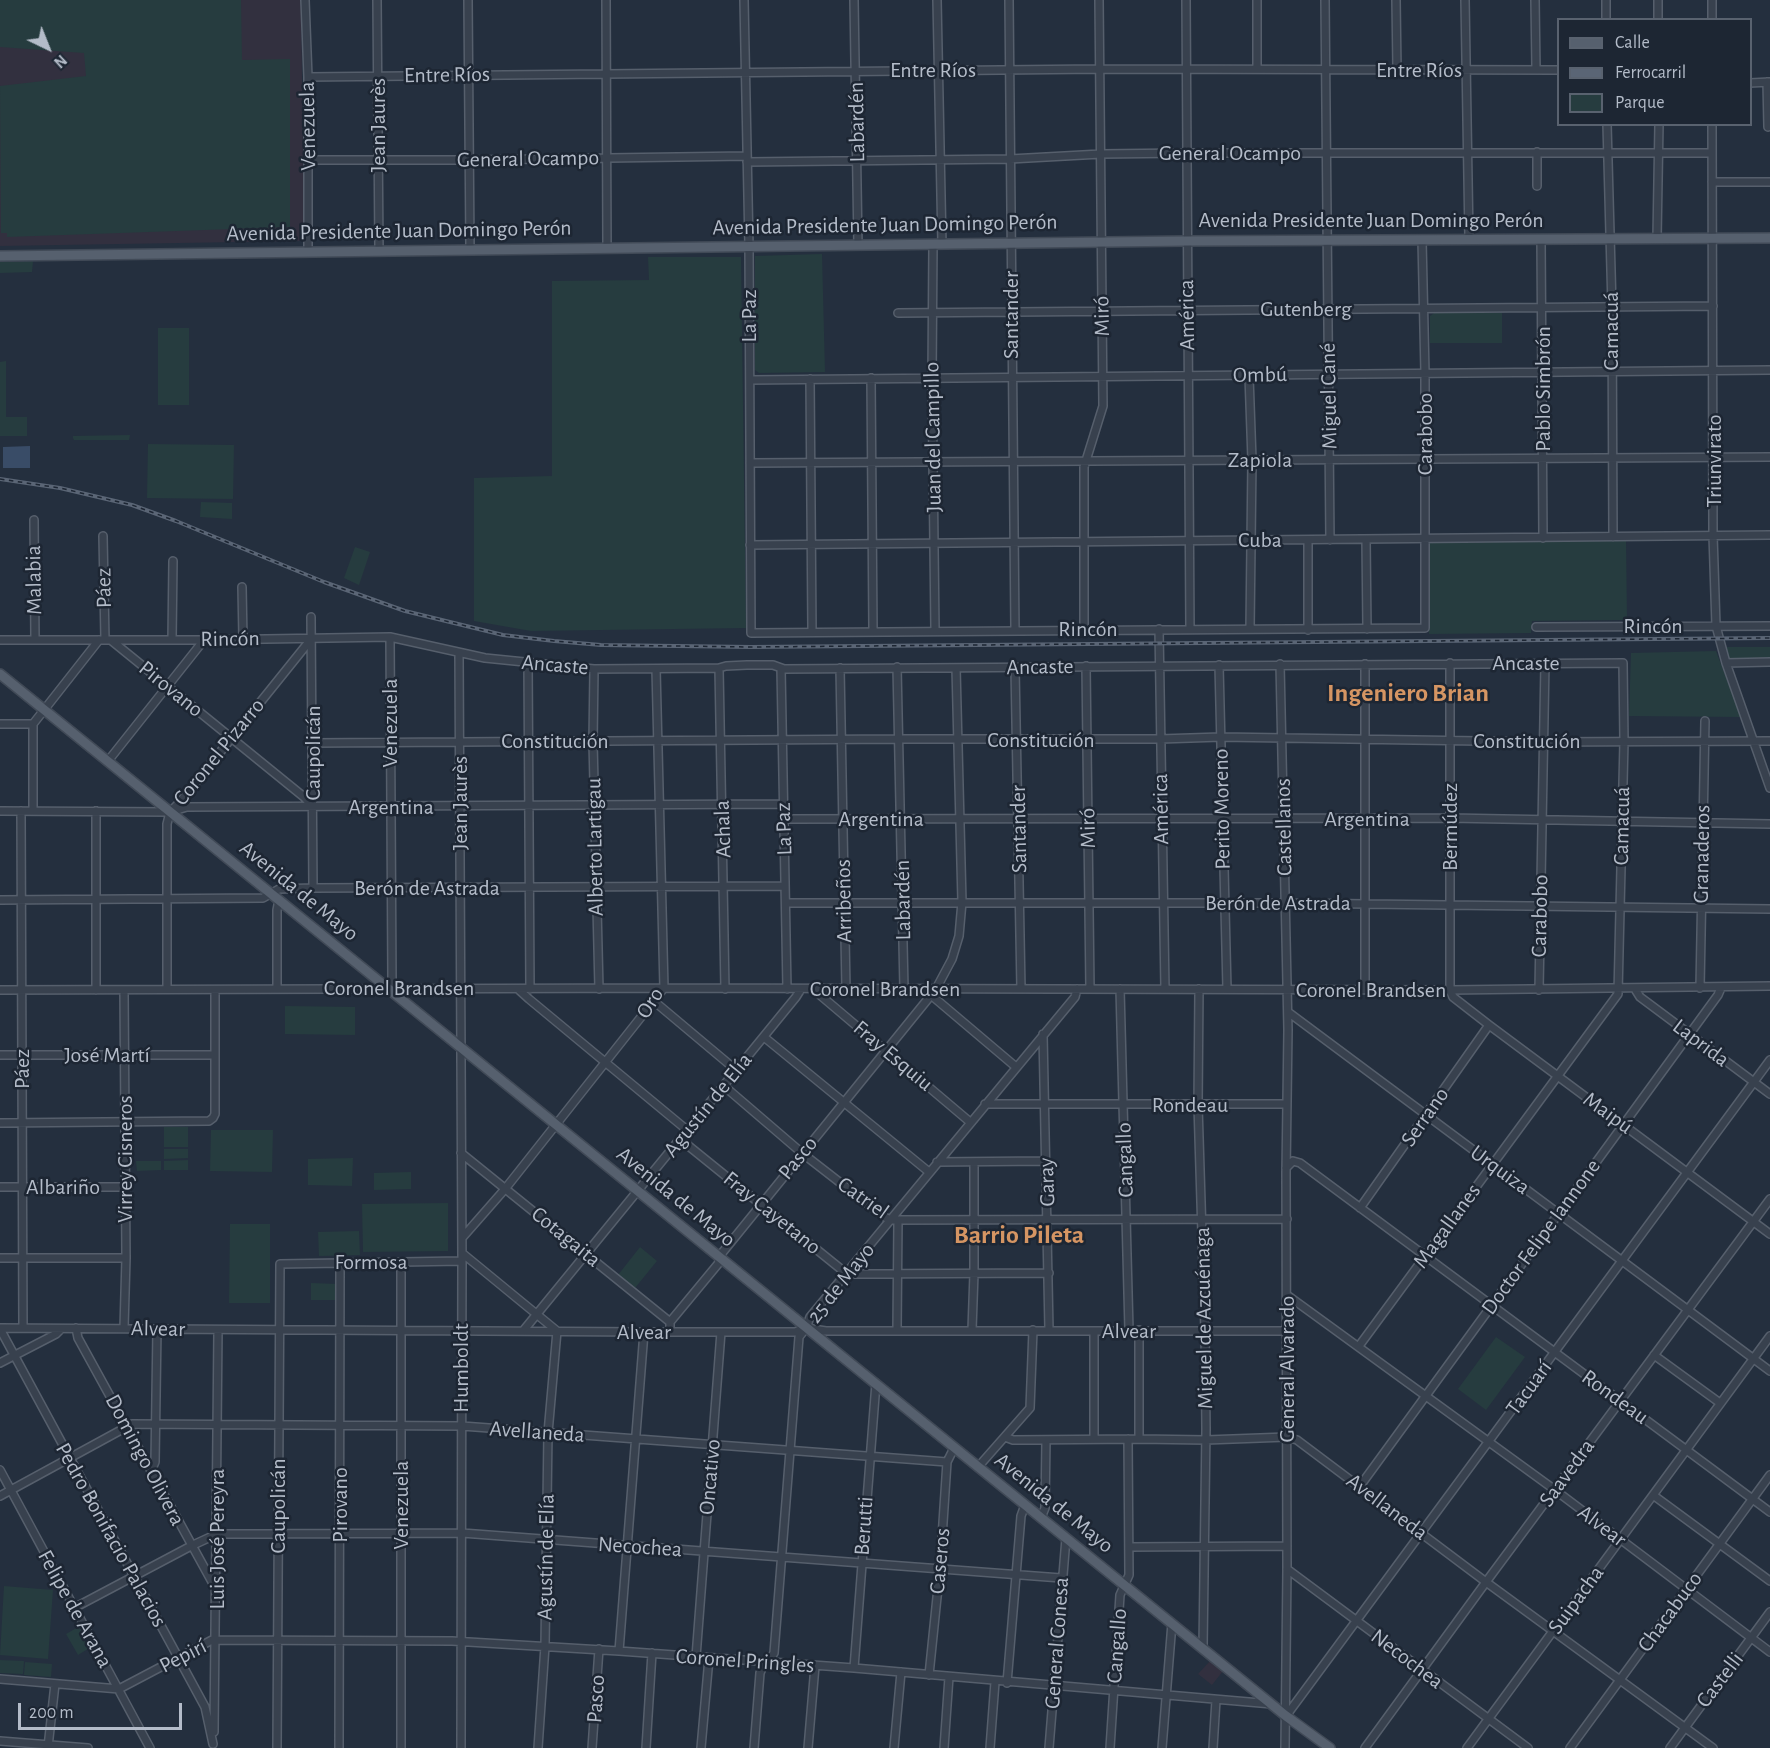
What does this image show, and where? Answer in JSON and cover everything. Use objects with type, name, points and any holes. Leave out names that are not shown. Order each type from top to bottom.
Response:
[{"type":"main road","name":"Avenida Presidente Juan Domingo Perón","points":[[0,256],[1468,238],[1770,238]]},
{"type":"main road","name":"Avenida de Mayo","points":[[0,675],[1065,1538],[1329,1748]]},
{"type":"street","name":"Venezuela","points":[[305,0],[309,160],[308,252]]},
{"type":"street","name":"Jean Jaurès","points":[[377,0],[379,251]]},
{"type":"street","points":[[468,0],[470,249]]},
{"type":"street","points":[[606,0],[607,248]]},
{"type":"street","name":"La Paz","points":[[744,0],[749,246],[751,633]]},
{"type":"street","name":"Labardén","points":[[854,0],[858,245]]},
{"type":"street","name":"Juan del Campillo","points":[[935,630],[932,377],[940,159],[937,0]]},
{"type":"street","name":"Santander","points":[[1009,0],[1015,630]]},
{"type":"street","name":"Miró","points":[[1084,629],[1086,460],[1102,411],[1103,377],[1099,0]]},
{"type":"street","name":"América","points":[[1185,0],[1190,629]]},
{"type":"street","points":[[1257,0],[1257,68]]},
{"type":"street","name":"Miguel Cané","points":[[1325,0],[1330,540]]},
{"type":"street","points":[[1396,0],[1397,69]]},
{"type":"street","points":[[1465,0],[1468,238]]},
{"type":"street","points":[[1535,0],[1536,69]]},
{"type":"street","points":[[1606,0],[1606,18]]},
{"type":"street","points":[[1658,0],[1658,18]]},
{"type":"street","points":[[1712,0],[1712,18]]},
{"type":"street","name":"Entre Ríos","points":[[308,77],[1257,68],[1557,70]]},
{"type":"street","points":[[1752,83],[1769,82],[1768,127]]},
{"type":"street","name":"Camacuá","points":[[1607,126],[1612,307],[1613,537]]},
{"type":"street","points":[[1657,238],[1659,126]]},
{"type":"street","name":"Triunvirato","points":[[1712,126],[1713,536],[1716,626],[1726,663],[1770,788]]},
{"type":"street","points":[[1537,152],[1537,186]]},
{"type":"street","name":"General Ocampo","points":[[309,160],[1010,159],[1101,154],[1187,153],[1712,153]]},
{"type":"street","points":[[1712,182],[1770,182]]},
{"type":"street","name":"Pablo Simbrón","points":[[1541,239],[1543,538]]},
{"type":"street","name":"Carabobo","points":[[1422,240],[1425,373],[1425,628]]},
{"type":"street","name":"Gutenberg","points":[[898,313],[1713,306]]},
{"type":"street","name":"Ombú","points":[[750,380],[1770,370]]},
{"type":"street","points":[[1249,376],[1252,460],[1250,629]]},
{"type":"street","points":[[871,378],[873,630]]},
{"type":"street","points":[[810,379],[812,631]]},
{"type":"street","name":"Zapiola","points":[[750,463],[1612,456],[1770,457]]},
{"type":"street","name":"Malabia","points":[[34,520],[35,640]]},
{"type":"street","name":"Cuba","points":[[750,545],[1770,535]]},
{"type":"street","name":"Páez","points":[[33,724],[106,640],[103,536]]},
{"type":"street","points":[[1308,540],[1308,630]]},
{"type":"street","points":[[1366,540],[1367,629]]},
{"type":"street","points":[[172,640],[173,561]]},
{"type":"street","points":[[242,587],[243,639]]},
{"type":"street","name":"Caupolicán","points":[[311,617],[314,888]]},
{"type":"street","name":"Rincón","points":[[1536,627],[1770,626]]},
{"type":"street","name":"Rincón","points":[[751,633],[873,630],[1425,628]]},
{"type":"street","name":"América","points":[[1159,629],[1165,989]]},
{"type":"street","name":"Venezuela","points":[[389,989],[392,981],[390,637]]},
{"type":"street","name":"Rincón","points":[[0,640],[390,637],[459,653]]},
{"type":"street","name":"Coronel Pizarro","points":[[167,989],[167,824],[170,812],[312,638]]},
{"type":"street","name":"Pirovano","points":[[106,640],[304,796],[313,807]]},
{"type":"street","points":[[108,761],[204,640]]},
{"type":"street","name":"Jean Jaurès","points":[[459,653],[461,989]]},
{"type":"street","name":"Ancaste","points":[[459,653],[528,663],[594,669],[719,668],[747,665],[773,665],[781,668],[1015,668],[1280,664],[1623,663]]},
{"type":"street","points":[[1726,663],[1770,662]]},
{"type":"street","points":[[528,663],[530,989]]},
{"type":"street","name":"Bermúdez","points":[[1450,663],[1450,990]]},
{"type":"street","name":"Carabobo","points":[[1539,990],[1545,663]]},
{"type":"street","name":"Camacuá","points":[[1619,989],[1624,741],[1623,663]]},
{"type":"street","name":"Castellanos","points":[[1280,664],[1287,990]]},
{"type":"street","points":[[1365,664],[1365,990]]},
{"type":"street","name":"Perito Moreno","points":[[1220,665],[1227,989]]},
{"type":"street","name":"Miró","points":[[1086,666],[1090,989]]},
{"type":"street","name":"Achala","points":[[719,668],[725,989]]},
{"type":"street","name":"La Paz","points":[[781,668],[787,989]]},
{"type":"street","name":"Arribeños","points":[[840,668],[846,989]]},
{"type":"street","name":"Labardén","points":[[897,668],[904,989]]},
{"type":"street","points":[[956,668],[961,927],[956,948],[934,992],[1016,1067]]},
{"type":"street","name":"Santander","points":[[1015,668],[1021,989]]},
{"type":"street","name":"Alberto Lartigau","points":[[594,669],[593,742],[599,989]]},
{"type":"street","name":"Oro","points":[[462,1238],[556,1125],[664,988],[656,669]]},
{"type":"street","name":"Granaderos","points":[[1700,988],[1705,721]]},
{"type":"street","points":[[0,724],[33,724],[33,810]]},
{"type":"street","name":"Constitución","points":[[313,743],[1087,740],[1221,737],[1544,742],[1770,741]]},
{"type":"street","name":"Argentina","points":[[0,811],[170,812],[187,807],[783,804]]},
{"type":"street","name":"Páez","points":[[21,811],[23,1328]]},
{"type":"street","points":[[96,811],[96,990]]},
{"type":"street","name":"Argentina","points":[[783,819],[1450,818],[1770,824]]},
{"type":"street","name":"Berón de Astrada","points":[[0,900],[263,898],[279,889],[314,888],[785,886]]},
{"type":"street","points":[[277,988],[279,900]]},
{"type":"street","name":"Berón de Astrada","points":[[786,903],[1451,903],[1770,909]]},
{"type":"street","name":"Coronel Brandsen","points":[[0,990],[664,988],[904,989],[934,992],[1021,989],[1539,990],[1770,986]]},
{"type":"street","points":[[518,988],[687,1130]]},
{"type":"street","name":"Doctor Felipe Iannone","points":[[1360,1486],[1690,1034],[1721,988]]},
{"type":"street","name":"Humboldt","points":[[461,989],[461,1748]]},
{"type":"street","name":"Agustín de Elía","points":[[523,1330],[801,989]]},
{"type":"street","name":"Fray Esquiu","points":[[816,989],[820,995],[970,1122]]},
{"type":"street","name":"25 de Mayo","points":[[754,1748],[760,1673],[774,1653],[799,1337],[810,1317],[894,1220],[937,1162],[1075,997],[1077,989]]},
{"type":"street","name":"Cangallo","points":[[1120,989],[1129,1330]]},
{"type":"street","name":"Miguel de Azcuénaga","points":[[1199,989],[1198,1105],[1206,1440],[1203,1648]]},
{"type":"street","name":"Magallanes","points":[[1359,1346],[1616,998],[1619,989]]},
{"type":"street","name":"Laprida","points":[[1635,989],[1640,997],[1770,1094]]},
{"type":"street","name":"Virrey Cisneros","points":[[124,990],[126,1258],[124,1328]]},
{"type":"street","points":[[0,1122],[209,1121],[215,1114],[215,990]]},
{"type":"street","name":"General Alvarado","points":[[1285,1748],[1287,990]]},
{"type":"street","name":"Maipú","points":[[1450,990],[1453,997],[1770,1234]]},
{"type":"street","name":"Pasco","points":[[670,1322],[760,1203],[934,992]]},
{"type":"street","points":[[655,1002],[736,1070]]},
{"type":"street","name":"Urquiza","points":[[1288,1012],[1770,1371]]},
{"type":"street","name":"Serrano","points":[[1360,1208],[1490,1025]]},
{"type":"street","name":"Garay","points":[[1043,1034],[1049,1330]]},
{"type":"street","points":[[764,1037],[929,1172]]},
{"type":"street","name":"José Martí","points":[[0,1055],[214,1055]]},
{"type":"street","name":"Tacuarí","points":[[1286,1716],[1770,1060]]},
{"type":"street","name":"Catriel","points":[[724,1086],[883,1216],[894,1220],[1287,1219]]},
{"type":"street","name":"Rondeau","points":[[985,1104],[1287,1104]]},
{"type":"street","name":"Fray Cayetano","points":[[680,1139],[847,1274]]},
{"type":"street","name":"Cotagaita","points":[[461,1153],[670,1322]]},
{"type":"street","points":[[937,1162],[1046,1161]]},
{"type":"street","name":"Rondeau","points":[[1286,1168],[1293,1161],[1300,1163],[1770,1512]]},
{"type":"street","points":[[972,1330],[974,1162]]},
{"type":"street","name":"Albariño","points":[[0,1187],[125,1187]]},
{"type":"street","name":"Saavedra","points":[[1365,1748],[1770,1199]]},
{"type":"street","points":[[894,1220],[897,1330]]},
{"type":"street","points":[[462,1257],[557,1331]]},
{"type":"street","name":"Formosa","points":[[280,1264],[400,1262],[462,1257]]},
{"type":"street","points":[[0,1258],[126,1258]]},
{"type":"street","name":"Venezuela","points":[[400,1262],[401,1748]]},
{"type":"street","name":"Pirovano","points":[[339,1748],[340,1263]]},
{"type":"street","name":"Caupolicán","points":[[278,1748],[280,1264]]},
{"type":"street","points":[[847,1274],[1049,1273]]},
{"type":"street","name":"Alvear","points":[[1287,1295],[1555,1490],[1770,1652]]},
{"type":"street","points":[[670,1322],[670,1331]]},
{"type":"street","name":"Domingo Olivera","points":[[76,1328],[78,1338],[217,1591]]},
{"type":"street","name":"Alvear","points":[[0,1329],[401,1329],[644,1332],[795,1332],[806,1328],[826,1330],[1287,1330]]},
{"type":"street","name":"Pedro Bonifacio Palacios","points":[[0,1329],[205,1707],[214,1746]]},
{"type":"street","points":[[0,1363],[56,1334],[61,1329]]},
{"type":"street","points":[[151,1471],[155,1462],[157,1329]]},
{"type":"street","name":"Luis José Pereyra","points":[[214,1746],[217,1640],[218,1330]]},
{"type":"street","points":[[978,1467],[1032,1404],[1033,1330]]},
{"type":"street","points":[[1139,1330],[1139,1439]]},
{"type":"street","name":"Agustín de Elía","points":[[538,1748],[545,1646],[548,1433],[557,1331]]},
{"type":"street","points":[[1094,1331],[1094,1439]]},
{"type":"street","name":"Pasco","points":[[619,1651],[644,1332]]},
{"type":"street","name":"Oncativo","points":[[696,1657],[721,1332]]},
{"type":"street","name":"Suipacha","points":[[1467,1748],[1770,1336]]},
{"type":"street","points":[[1654,1355],[1720,1403]]},
{"type":"street","name":"Berutti","points":[[854,1668],[876,1383]]},
{"type":"street","points":[[0,1503],[0,1496],[127,1425]]},
{"type":"street","name":"Avellaneda","points":[[127,1425],[462,1426],[947,1462]]},
{"type":"street","points":[[1005,1437],[1013,1440],[1206,1440],[1287,1437]]},
{"type":"street","name":"Avellaneda","points":[[1287,1437],[1297,1440],[1713,1748]]},
{"type":"street","name":"Cangallo","points":[[1110,1748],[1120,1595],[1129,1575],[1128,1439]]},
{"type":"street","points":[[1041,1518],[1045,1508],[1046,1440]]},
{"type":"street","name":"Caseros","points":[[929,1675],[940,1568],[947,1462],[954,1448]]},
{"type":"street","name":"Felipe de Arana","points":[[0,1470],[150,1748]]},
{"type":"street","name":"Chacabuco","points":[[1570,1748],[1770,1475]]},
{"type":"street","points":[[1653,1494],[1770,1581]]},
{"type":"street","points":[[1007,1683],[1015,1575],[1021,1516],[1025,1505]]},
{"type":"street","name":"Necochea","points":[[218,1534],[462,1533],[1061,1578]]},
{"type":"street","points":[[74,1608],[191,1545],[218,1534]]},
{"type":"street","name":"General Conesa","points":[[1049,1748],[1065,1538]]},
{"type":"street","points":[[1130,1547],[1287,1546]]},
{"type":"street","name":"Necochea","points":[[1287,1569],[1528,1748]]},
{"type":"street","name":"Castelli","points":[[1670,1748],[1770,1612]]},
{"type":"street","points":[[1162,1748],[1172,1623]]},
{"type":"street","name":"Coronel Pringles","points":[[217,1640],[461,1641],[599,1649],[854,1668],[1053,1687],[1273,1704]]},
{"type":"street","name":"Pepirí","points":[[119,1689],[208,1641],[217,1640]]},
{"type":"street","name":"Pasco","points":[[592,1748],[599,1649]]},
{"type":"street","points":[[646,1748],[652,1653]]},
{"type":"street","points":[[701,1748],[710,1658]]},
{"type":"street","points":[[808,1748],[815,1666]]},
{"type":"street","points":[[894,1748],[901,1672]]},
{"type":"street","points":[[944,1748],[949,1677]]},
{"type":"street","points":[[0,1679],[119,1689]]},
{"type":"street","points":[[990,1748],[995,1682]]},
{"type":"street","points":[[48,1746],[55,1684]]},
{"type":"street","points":[[1213,1748],[1216,1700]]},
{"type":"street","points":[[0,1741],[88,1748]]},
{"type":"shaded area","points":[[0,0],[301,0],[304,238],[299,241],[0,246]]},
{"type":"shaded area","points":[[1210,1661],[1223,1671],[1212,1685],[1198,1674]]},
{"type":"green space","points":[[0,0],[241,0],[242,60],[290,59],[290,227],[7,237],[7,233],[1,233],[0,86],[86,76],[84,53],[0,47]]},
{"type":"green space","points":[[822,254],[825,372],[759,373],[755,370],[755,256]]},
{"type":"green space","points":[[648,257],[741,257],[746,628],[531,631],[474,621],[474,478],[552,476],[552,281],[649,280]]},
{"type":"green space","points":[[33,261],[32,272],[0,273],[0,262]]},
{"type":"green space","points":[[1434,313],[1502,313],[1502,343],[1430,343],[1430,316]]},
{"type":"green space","points":[[158,328],[189,328],[189,405],[158,405]]},
{"type":"green space","points":[[6,361],[6,417],[27,417],[27,436],[0,436],[0,362]]},
{"type":"green space","points":[[130,435],[129,440],[74,440],[73,438],[73,436]]},
{"type":"green space","points":[[148,444],[234,445],[233,499],[147,498]]},
{"type":"green space","points":[[201,502],[232,503],[232,519],[200,517]]},
{"type":"green space","points":[[1626,540],[1627,620],[1532,621],[1531,633],[1429,634],[1428,543]]},
{"type":"green space","points":[[355,547],[370,552],[359,585],[344,578]]},
{"type":"green space","points":[[1724,647],[1770,647],[1770,661],[1728,661]]},
{"type":"green space","points":[[1716,651],[1741,717],[1629,716],[1631,653]]},
{"type":"green space","points":[[285,1006],[355,1007],[355,1035],[285,1034]]},
{"type":"green space","points":[[164,1127],[188,1127],[188,1147],[164,1147]]},
{"type":"green space","points":[[211,1130],[273,1130],[272,1172],[210,1171]]},
{"type":"green space","points":[[164,1149],[188,1149],[188,1158],[164,1159]]},
{"type":"green space","points":[[353,1158],[352,1186],[308,1185],[308,1159]]},
{"type":"green space","points":[[188,1160],[188,1170],[164,1170],[164,1161]]},
{"type":"green space","points":[[136,1161],[161,1161],[161,1170],[137,1171]]},
{"type":"green space","points":[[411,1172],[411,1189],[374,1190],[374,1173]]},
{"type":"green space","points":[[448,1203],[448,1251],[363,1252],[362,1204]]},
{"type":"green space","points":[[230,1224],[270,1224],[270,1303],[229,1303]]},
{"type":"green space","points":[[359,1231],[360,1255],[319,1256],[318,1232]]},
{"type":"green space","points":[[640,1247],[657,1261],[635,1288],[618,1275]]},
{"type":"green space","points":[[311,1283],[338,1284],[337,1300],[311,1300]]},
{"type":"green space","points":[[1496,1337],[1525,1357],[1486,1410],[1458,1389]]},
{"type":"green space","points":[[4,1586],[53,1590],[48,1659],[0,1655]]},
{"type":"green space","points":[[80,1626],[91,1647],[78,1655],[66,1634]]},
{"type":"green space","points":[[0,1660],[24,1661],[23,1674],[0,1673]]},
{"type":"green space","points":[[25,1662],[52,1664],[51,1677],[24,1675]]},
{"type":"water","points":[[30,446],[30,468],[3,468],[3,447]]},
{"type":"railway","points":[[0,479],[60,488],[132,505],[324,582],[405,611],[503,635],[554,641],[601,645],[751,647],[1770,638]]},
{"type":"district","name":"Ingeniero Brian","points":[[1408,693]]},
{"type":"district","name":"Barrio Pileta","points":[[1019,1235]]}]
